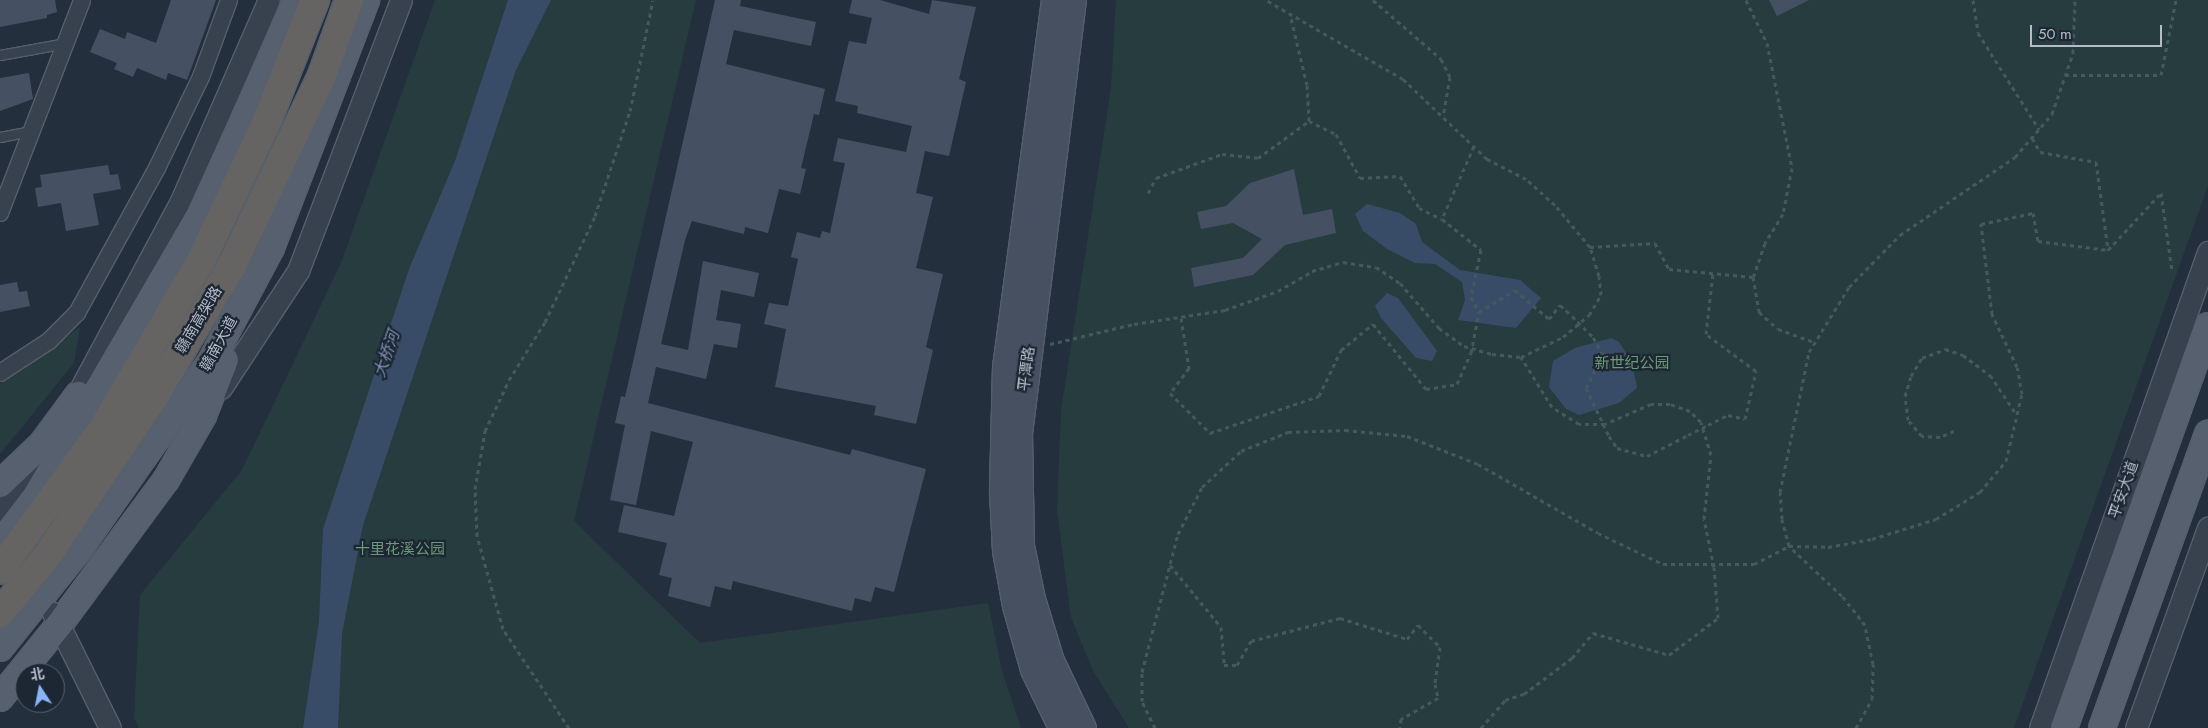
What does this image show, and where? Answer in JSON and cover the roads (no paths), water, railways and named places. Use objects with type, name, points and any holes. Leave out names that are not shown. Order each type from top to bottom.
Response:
[{"type":"highway","name":"赣南高架路","points":[[0,570],[103,428],[201,261],[268,119],[315,0]]},
{"type":"highway","name":"赣南高架路","points":[[0,613],[47,556],[152,400],[231,267],[322,75],[349,0]]},
{"type":"main road","points":[[0,543],[36,496],[199,216],[297,0]]},
{"type":"main road","name":"赣南大道","points":[[0,648],[80,548],[154,447],[211,361],[271,248],[366,0]]},
{"type":"main road","name":"平潭路","points":[[1054,0],[1005,366],[1002,492],[1005,551],[1015,606],[1034,670],[1061,728]]},
{"type":"main road","name":"平潭路","points":[[1074,0],[1020,433],[1022,546],[1052,662],[1084,728]]},
{"type":"main road","points":[[0,484],[42,444],[124,333],[199,216]]},
{"type":"main road","points":[[0,698],[56,619],[166,480],[203,416],[271,248]]},
{"type":"main road","name":"平安大道","points":[[2064,728],[2208,326]]},
{"type":"main road","points":[[2102,728],[2208,434]]},
{"type":"street","points":[[0,213],[82,0]]},
{"type":"street","points":[[0,374],[49,341],[77,313],[157,168],[201,77],[229,0]]},
{"type":"street","points":[[0,516],[76,398],[181,201],[269,0]]},
{"type":"street","points":[[203,416],[298,271],[401,0]]},
{"type":"street","name":"平安大道","points":[[2040,728],[2208,252]]},
{"type":"street","points":[[2136,728],[2201,566],[2208,528]]},
{"type":"street","points":[[2163,557],[2201,566]]},
{"type":"street","points":[[0,678],[56,619],[110,728]]},
{"type":"lane","points":[[0,55],[66,43]]},
{"type":"lane","points":[[0,137],[32,131]]},
{"type":"water","name":"大桥河","points":[[508,0],[551,0],[516,70],[363,525],[342,634],[338,728],[303,728],[319,622],[323,529],[409,269],[455,161]]},
{"type":"water","points":[[1367,204],[1400,213],[1416,224],[1422,242],[1460,270],[1520,280],[1541,298],[1516,328],[1458,320],[1465,300],[1462,282],[1435,264],[1415,263],[1387,249],[1363,231],[1355,214]]},
{"type":"water","points":[[1387,293],[1398,298],[1437,351],[1432,361],[1416,358],[1381,318],[1375,306]]},
{"type":"water","points":[[1611,338],[1619,342],[1632,362],[1637,388],[1619,403],[1579,415],[1566,409],[1549,387],[1553,361],[1575,348]]},
{"type":"park label","name":"新世纪公园","points":[[1632,364]]},
{"type":"park label","name":"十里花溪公园","points":[[400,550]]}]
